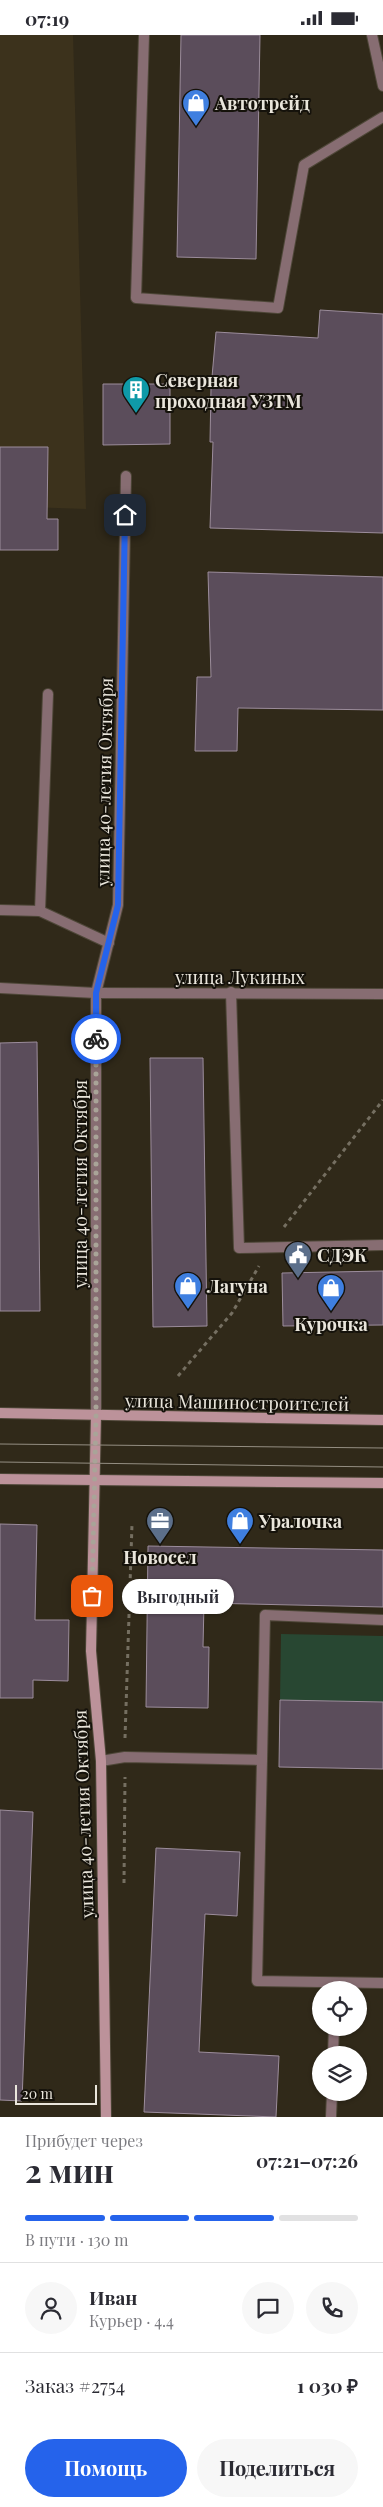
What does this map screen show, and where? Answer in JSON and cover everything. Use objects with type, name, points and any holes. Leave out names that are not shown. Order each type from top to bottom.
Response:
[{"type":"main road","name":"улица Машиностроителей","points":[[0,1413],[383,1420]]},
{"type":"main road","name":"улица 40-летия Октября","points":[[96,1415],[91,1651],[102,1761],[106,2117]]},
{"type":"main road","points":[[0,1479],[383,1483]]},
{"type":"street","points":[[144,35],[136,298],[278,307],[304,165],[383,117]]},
{"type":"street","points":[[372,35],[383,86]]},
{"type":"street","name":"улица 40-летия Октября","points":[[96,1415],[96,993],[118,905],[126,476]]},
{"type":"street","points":[[40,911],[48,694]]},
{"type":"street","points":[[0,910],[40,911],[109,943]]},
{"type":"street","name":"улица Лукиных","points":[[0,988],[96,993],[383,994]]},
{"type":"street","points":[[231,992],[239,1248],[383,1245]]},
{"type":"street","points":[[312,1984],[257,1981],[265,1615],[383,1620]]},
{"type":"street","points":[[102,1761],[125,1757],[262,1760]]},
{"type":"street","points":[[367,1984],[383,1983]]},
{"type":"street","points":[[331,2117],[332,2101]]},
{"type":"path","points":[[124,1887],[125,1757],[132,1524]]},
{"type":"shaded area","points":[[0,35],[73,35],[86,509],[0,506]]},
{"type":"green space","points":[[281,1634],[383,1636],[383,1702],[280,1700]]},
{"type":"building","points":[[181,35],[260,35],[256,259],[177,257]]},
{"type":"building","points":[[320,310],[383,314],[383,533],[210,528],[213,442],[210,442],[211,388],[216,332],[318,338]]},
{"type":"building","name":"Северная проходная УЗТМ","points":[[103,384],[170,384],[170,444],[103,445]]},
{"type":"building","points":[[0,447],[48,447],[47,519],[58,519],[58,550],[0,550]]},
{"type":"building","points":[[208,572],[383,577],[383,710],[238,708],[237,751],[195,751],[197,677],[211,677]]},
{"type":"building","points":[[37,1042],[40,1311],[0,1311],[0,1043]]},
{"type":"building","points":[[150,1058],[203,1058],[207,1326],[153,1327]]},
{"type":"building","points":[[383,1271],[383,1325],[283,1326],[282,1273]]},
{"type":"building","points":[[0,1524],[37,1525],[35,1620],[69,1620],[68,1681],[33,1680],[33,1698],[0,1698]]},
{"type":"building","points":[[148,1546],[383,1550],[383,1607],[204,1603],[203,1647],[209,1647],[208,1708],[146,1707]]},
{"type":"building","points":[[280,1700],[383,1702],[383,1769],[279,1767]]},
{"type":"building","points":[[0,1810],[33,1812],[22,2101],[0,2100]]},
{"type":"building","points":[[156,1848],[240,1852],[237,1916],[205,1914],[199,2052],[279,2056],[276,2117],[144,2112]]},
{"type":"tram line","points":[[0,1444],[383,1448]]},
{"type":"tram line","points":[[0,1462],[383,1467]]},
{"type":"way so far","points":[[92,1596],[96,1415],[96,1039]]},
{"type":"place","name":"Автотрейд","points":[[196,127]]},
{"type":"place","name":"Северная проходная УЗТМ","points":[[136,414]]},
{"type":"place","name":"СДЭК","points":[[298,1279]]},
{"type":"place","name":"Лагуна","points":[[188,1310]]},
{"type":"place","name":"Курочка","points":[[331,1312]]},
{"type":"place","name":"Новосел","points":[[160,1545]]},
{"type":"place","name":"Уралочка","points":[[240,1545]]},
{"type":"place","name":"Выгодный","points":[[92,1596]]},
{"type":"route","points":[[96,1039],[96,993],[118,905],[125,515]]}]
